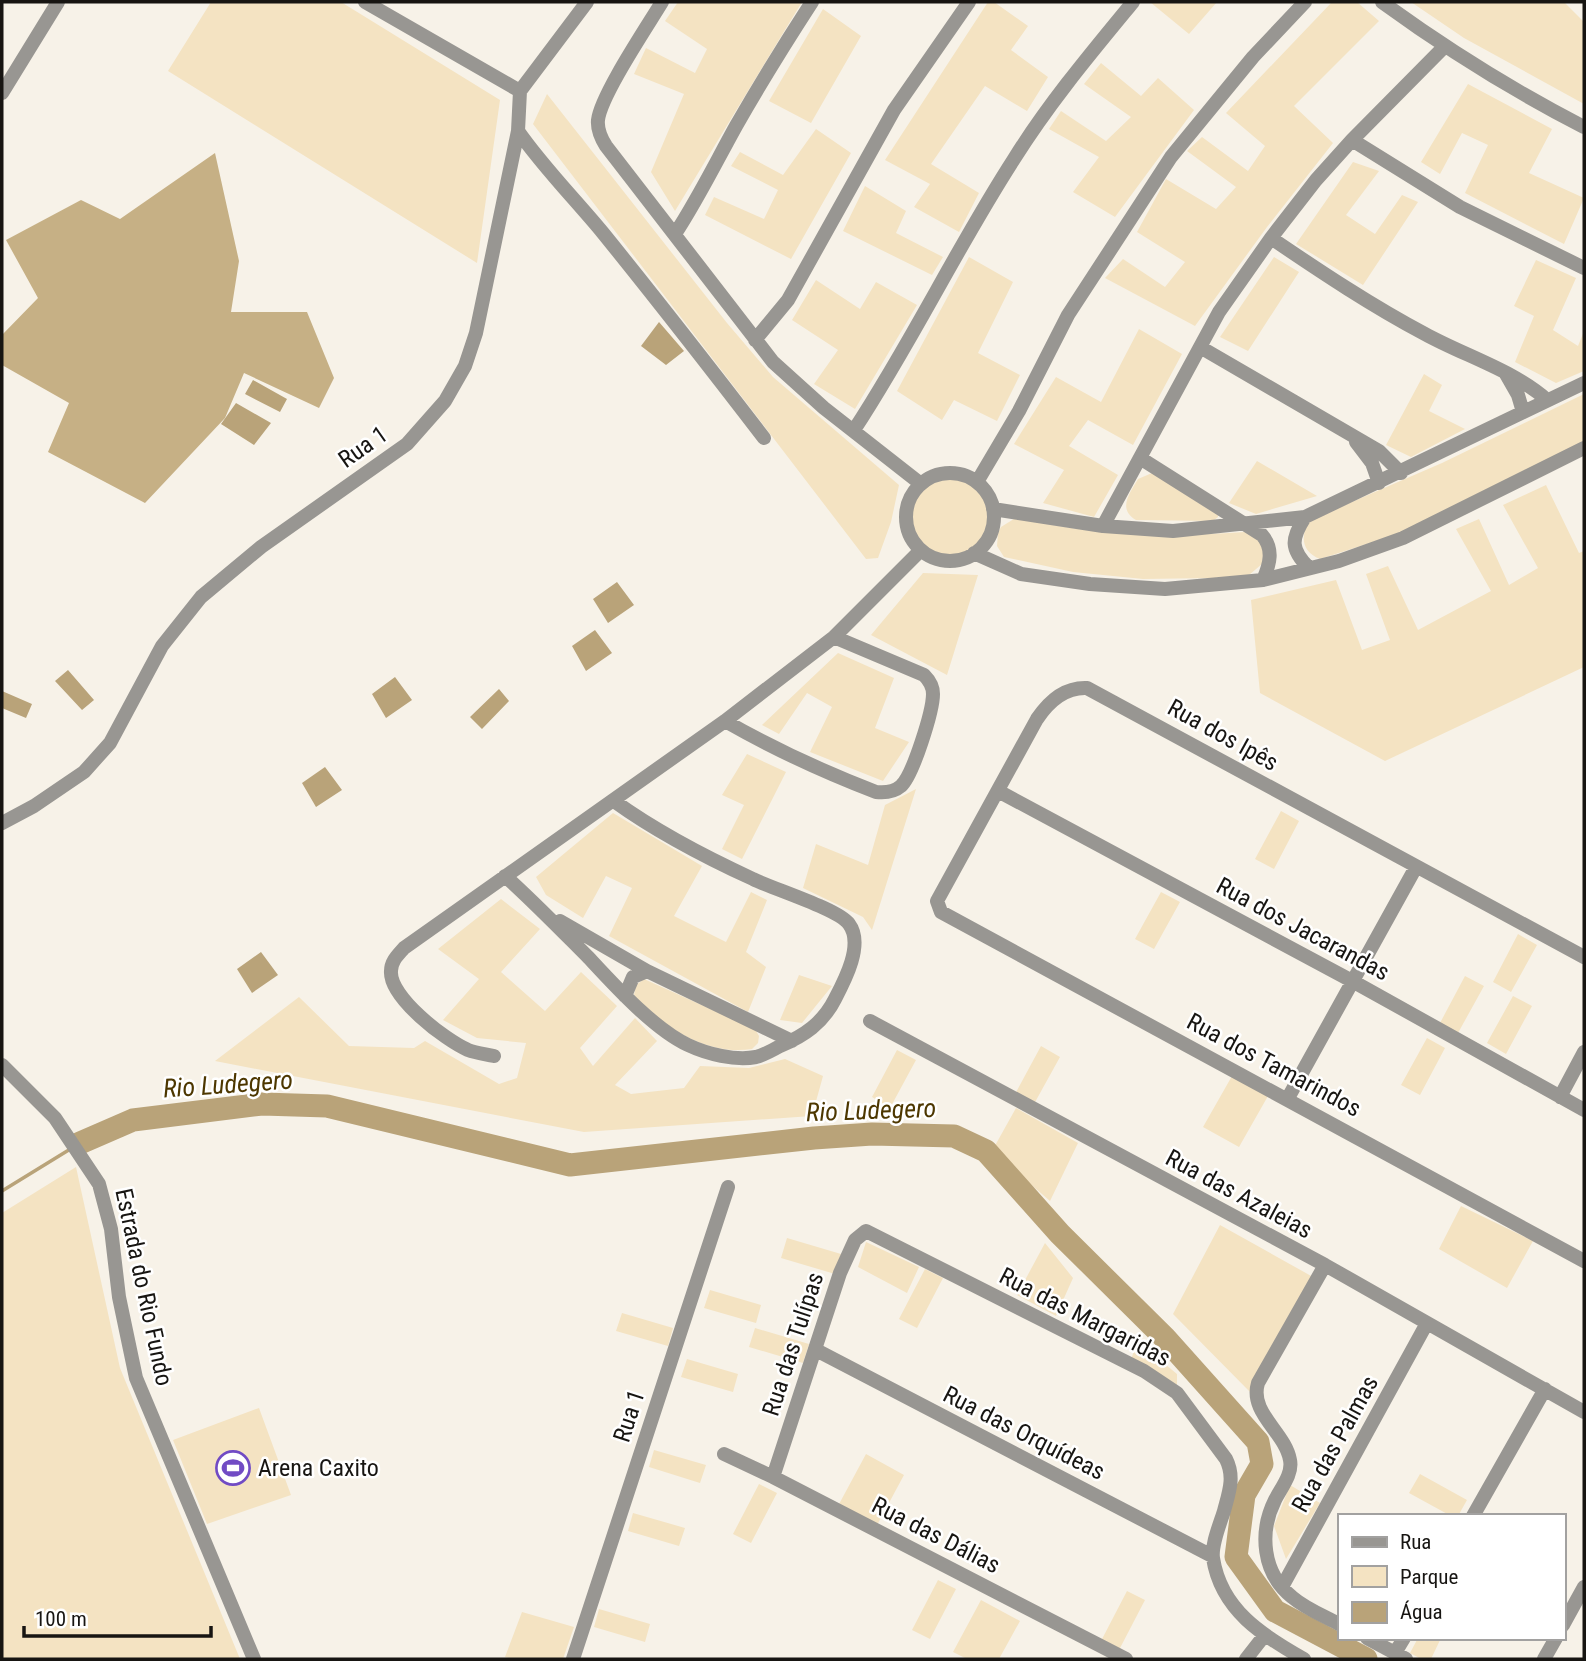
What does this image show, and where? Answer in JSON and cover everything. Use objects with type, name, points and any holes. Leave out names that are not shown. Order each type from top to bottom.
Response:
[{"type":"street","points":[[2,93],[58,2]]},
{"type":"street","points":[[365,2],[520,91],[587,2]]},
{"type":"street","points":[[662,2],[606,97],[598,127],[606,146],[773,362],[824,408],[921,484]]},
{"type":"street","points":[[675,234],[697,200],[755,94],[812,2]]},
{"type":"street","points":[[755,340],[788,300],[894,110],[969,2]]},
{"type":"street","points":[[854,429],[903,354],[954,258],[1014,158],[1074,72],[1133,2]]},
{"type":"street","points":[[977,482],[1019,411],[1068,315],[1157,178],[1210,107],[1305,2]]},
{"type":"street","points":[[1382,2],[1444,47],[1521,94],[1584,127]]},
{"type":"street","points":[[1103,527],[1219,312],[1271,238],[1316,180],[1444,47]]},
{"type":"street","name":"Rua 1","points":[[2,823],[34,806],[83,772],[110,743],[162,646],[201,597],[261,547],[407,444],[445,401],[465,366],[476,333],[518,131],[520,91]]},
{"type":"street","points":[[518,131],[530,149],[672,318],[764,438]]},
{"type":"street","points":[[1352,141],[1460,207],[1584,268]]},
{"type":"street","points":[[1271,238],[1385,312],[1534,389],[1547,400]]},
{"type":"street","points":[[1200,347],[1379,451],[1401,473]]},
{"type":"street","points":[[1506,374],[1518,395],[1523,412]]},
{"type":"street","points":[[993,509],[1103,527],[1172,531],[1306,517],[1584,383]]},
{"type":"street","points":[[1353,438],[1372,463],[1378,483]]},
{"type":"street","points":[[974,553],[1021,573],[1090,584],[1165,589],[1263,580],[1339,561],[1402,538],[1584,449]]},
{"type":"street","points":[[1140,458],[1262,535],[1268,542],[1270,566],[1263,580]]},
{"type":"street","points":[[948,472],[964,475],[977,482],[990,499],[993,509],[990,533],[984,544],[961,559],[947,561],[933,558],[920,550],[911,538],[906,524],[906,509],[911,495],[921,484],[948,472]]},
{"type":"street","points":[[1306,517],[1296,532],[1294,544],[1301,560],[1309,568]]},
{"type":"street","points":[[494,1056],[470,1051],[449,1041],[424,1021],[394,986],[391,967],[404,948],[725,721],[834,637],[920,550]]},
{"type":"street","points":[[725,721],[813,767],[876,792],[885,793],[901,787],[914,767],[933,701],[931,684],[924,675],[834,637]]},
{"type":"street","name":"Rua dos Ipês","points":[[941,912],[937,906],[938,896],[1037,719],[1045,708],[1067,691],[1087,688],[1584,957]]},
{"type":"street","name":"Rua dos Jacarandas","points":[[998,791],[1354,982],[1584,1111]]},
{"type":"street","points":[[505,876],[546,914],[625,996],[687,1045],[719,1055],[756,1057],[792,1041],[821,1021],[839,993],[854,952],[853,931],[848,922],[719,862],[658,830],[614,801]]},
{"type":"street","points":[[1288,1098],[1416,867]]},
{"type":"street","name":"Rua dos Tamarindos","points":[[941,912],[1584,1261]]},
{"type":"street","points":[[546,914],[647,971],[792,1041]]},
{"type":"street","points":[[625,996],[633,976],[647,971]]},
{"type":"street","name":"Rua das Azaleias","points":[[870,1021],[1325,1265],[1584,1412]]},
{"type":"street","points":[[756,1057],[767,1041],[768,1035],[763,1027]]},
{"type":"street","points":[[1560,1097],[1584,1052]]},
{"type":"street","name":"Estrada do Rio Fundo","points":[[2,1065],[39,1100],[99,1184],[107,1210],[119,1297],[136,1378],[254,1659]]},
{"type":"street","name":"Rua 1","points":[[573,1659],[728,1187]]},
{"type":"street","name":"Rua das Tulípas","points":[[773,1477],[850,1250],[855,1240],[866,1231]]},
{"type":"street","name":"Rua das Margaridas","points":[[866,1231],[1144,1371],[1177,1393],[1232,1471],[1212,1556]]},
{"type":"street","points":[[1325,1265],[1256,1389],[1257,1402],[1282,1440],[1290,1460],[1289,1473],[1268,1514],[1264,1534],[1269,1564],[1282,1587],[1298,1601],[1338,1623]]},
{"type":"street","name":"Rua das Palmas","points":[[1282,1587],[1427,1323]]},
{"type":"street","name":"Rua das Orquídeas","points":[[816,1350],[1212,1556]]},
{"type":"street","points":[[1474,1514],[1545,1389]]},
{"type":"street","name":"Rua das Dálias","points":[[724,1454],[1126,1659]]},
{"type":"street","points":[[1212,1556],[1229,1601],[1264,1636],[1304,1659]]},
{"type":"street","points":[[1565,1621],[1584,1587]]},
{"type":"street","points":[[1247,1659],[1264,1636]]},
{"type":"street","points":[[1371,1640],[1401,1656]]},
{"type":"street","points":[[1544,1659],[1555,1640]]},
{"type":"green space","points":[[211,2],[341,2],[500,100],[477,263],[168,71]]},
{"type":"green space","points":[[678,2],[802,2],[675,211],[651,172],[684,94],[634,74],[646,48],[695,73],[707,49],[665,21]]},
{"type":"green space","points":[[988,2],[994,2],[1028,26],[1011,50],[1048,77],[1027,111],[985,86],[931,164],[979,193],[959,232],[914,207],[930,184],[885,160]]},
{"type":"green space","points":[[1150,2],[1217,2],[1189,34]]},
{"type":"green space","points":[[1332,2],[1357,2],[1379,21],[1294,106],[1333,143],[1267,227],[1195,326],[1105,278],[1123,259],[1165,287],[1185,262],[1137,232],[1166,179],[1216,209],[1236,187],[1187,151],[1202,137],[1248,171],[1265,146],[1226,113]]},
{"type":"green space","points":[[1411,2],[1564,2],[1584,22],[1584,104],[1464,38]]},
{"type":"green space","points":[[823,9],[861,36],[811,123],[769,101]]},
{"type":"green space","points":[[1101,63],[1141,96],[1158,78],[1194,110],[1115,217],[1073,192],[1099,157],[1049,129],[1061,111],[1106,141],[1131,117],[1084,84]]},
{"type":"green space","points":[[1468,84],[1552,129],[1529,173],[1584,198],[1564,244],[1465,193],[1488,145],[1462,133],[1440,174],[1421,162]]},
{"type":"green space","points":[[547,94],[727,323],[773,377],[899,485],[891,522],[878,558],[866,559],[533,124]]},
{"type":"green space","points":[[816,129],[851,153],[791,259],[705,215],[714,197],[764,219],[778,190],[731,166],[740,152],[783,175]]},
{"type":"green space","points":[[1353,162],[1379,171],[1346,215],[1375,234],[1402,195],[1418,202],[1363,285],[1296,244]]},
{"type":"green space","points":[[865,186],[906,211],[896,233],[943,257],[932,275],[843,231]]},
{"type":"green space","points":[[969,257],[1013,282],[978,353],[1020,375],[997,421],[954,400],[942,420],[897,391]]},
{"type":"green space","points":[[1274,257],[1299,272],[1248,351],[1220,337]]},
{"type":"green space","points":[[1536,260],[1576,278],[1553,330],[1578,346],[1584,331],[1584,371],[1556,383],[1515,362],[1534,316],[1514,306]]},
{"type":"green space","points":[[816,280],[860,309],[876,282],[917,305],[855,409],[814,384],[838,350],[792,320]]},
{"type":"green space","points":[[1139,329],[1182,354],[1133,445],[1088,420],[1069,446],[1118,475],[1094,517],[1043,503],[1064,470],[1014,444],[1056,377],[1101,402]]},
{"type":"green space","points":[[1424,374],[1442,385],[1429,411],[1465,429],[1411,457],[1386,445]]},
{"type":"green space","points":[[1584,394],[1584,443],[1401,533],[1320,559],[1306,547],[1304,537],[1310,520],[1442,463]]},
{"type":"green space","points":[[1257,461],[1317,496],[1256,514],[1229,503]]},
{"type":"green space","points":[[1152,473],[1218,517],[1213,521],[1136,520],[1130,516],[1126,506],[1132,490],[1138,479]]},
{"type":"green space","points":[[950,478],[965,481],[982,495],[989,517],[986,532],[972,549],[950,556],[935,553],[918,539],[911,517],[914,502],[928,485]]},
{"type":"green space","points":[[1546,485],[1579,553],[1584,551],[1584,667],[1385,761],[1260,693],[1251,600],[1336,580],[1362,650],[1390,640],[1366,574],[1388,566],[1418,630],[1491,591],[1456,529],[1479,519],[1509,585],[1538,568],[1503,505]]},
{"type":"green space","points":[[1017,517],[1046,524],[1130,534],[1245,532],[1255,535],[1264,548],[1262,564],[1249,575],[1214,578],[1143,579],[1073,572],[1004,557],[997,546],[998,533],[1001,527]]},
{"type":"green space","points":[[923,573],[978,575],[947,675],[871,635]]},
{"type":"green space","points":[[838,653],[894,678],[875,728],[909,742],[883,781],[810,752],[832,707],[807,693],[779,734],[762,725]]},
{"type":"green space","points":[[747,754],[786,772],[742,859],[722,849],[744,805],[722,795]]},
{"type":"green space","points":[[916,789],[872,930],[863,917],[803,888],[816,844],[868,865],[885,805]]},
{"type":"green space","points":[[1281,811],[1299,821],[1274,869],[1255,859]]},
{"type":"green space","points":[[613,813],[702,866],[674,916],[726,942],[751,892],[767,900],[746,952],[766,967],[748,1012],[609,936],[632,888],[606,876],[583,918],[546,895],[536,877]]},
{"type":"green space","points":[[1161,892],[1180,902],[1154,949],[1135,939]]},
{"type":"green space","points":[[501,899],[540,929],[501,972],[545,1011],[581,972],[617,1006],[580,1048],[593,1066],[635,1018],[657,1041],[615,1085],[631,1094],[684,1088],[700,1066],[749,1068],[785,1059],[823,1076],[812,1116],[584,1132],[215,1061],[299,997],[349,1046],[414,1048],[425,1041],[499,1084],[517,1078],[526,1043],[477,1038],[443,1020],[479,979],[438,949]]},
{"type":"green space","points":[[1518,934],[1537,945],[1511,992],[1493,982]]},
{"type":"green space","points":[[799,975],[832,986],[802,1023],[780,1020]]},
{"type":"green space","points":[[1465,976],[1484,986],[1458,1033],[1440,1023]]},
{"type":"green space","points":[[644,979],[755,1029],[759,1036],[758,1043],[752,1049],[735,1050],[719,1048],[687,1037],[658,1018],[634,995],[636,985]]},
{"type":"green space","points":[[1513,996],[1532,1006],[1506,1054],[1487,1043]]},
{"type":"green space","points":[[1427,1038],[1445,1048],[1420,1095],[1401,1085]]},
{"type":"green space","points":[[1041,1046],[1060,1057],[1034,1104],[1015,1094]]},
{"type":"green space","points":[[897,1050],[916,1060],[890,1108],[872,1097]]},
{"type":"green space","points":[[1232,1076],[1268,1096],[1239,1147],[1203,1127]]},
{"type":"green space","points":[[1016,1108],[1078,1143],[1050,1201],[992,1151]]},
{"type":"green space","points":[[76,1167],[120,1368],[240,1659],[2,1659],[2,1213]]},
{"type":"green space","points":[[1461,1206],[1533,1241],[1507,1288],[1439,1249]]},
{"type":"green space","points":[[1220,1225],[1313,1277],[1251,1393],[1173,1314]]},
{"type":"green space","points":[[787,1238],[841,1254],[835,1274],[781,1258]]},
{"type":"green space","points":[[866,1242],[919,1267],[907,1293],[858,1267]]},
{"type":"green space","points":[[1045,1243],[1073,1278],[1056,1316],[1017,1295]]},
{"type":"green space","points":[[925,1269],[943,1278],[917,1328],[899,1319]]},
{"type":"green space","points":[[710,1290],[761,1305],[756,1323],[704,1308]]},
{"type":"green space","points":[[622,1313],[673,1328],[668,1346],[616,1331]]},
{"type":"green space","points":[[755,1328],[809,1344],[803,1363],[749,1347]]},
{"type":"green space","points":[[1137,1341],[1177,1374],[1177,1385],[1131,1360]]},
{"type":"green space","points":[[687,1359],[738,1374],[733,1392],[681,1377]]},
{"type":"green space","name":"Arena Caxito","points":[[259,1408],[291,1495],[207,1524],[173,1440]]},
{"type":"green space","points":[[654,1450],[706,1465],[700,1483],[649,1467]]},
{"type":"green space","points":[[866,1454],[904,1475],[876,1527],[838,1506]]},
{"type":"green space","points":[[1420,1474],[1467,1500],[1459,1514],[1447,1514],[1409,1493]]},
{"type":"green space","points":[[759,1484],[777,1493],[751,1543],[733,1534]]},
{"type":"green space","points":[[1290,1485],[1320,1503],[1286,1559],[1274,1526]]},
{"type":"green space","points":[[633,1513],[685,1528],[679,1546],[628,1531]]},
{"type":"green space","points":[[938,1580],[956,1589],[930,1639],[912,1630]]},
{"type":"green space","points":[[1127,1591],[1145,1600],[1119,1650],[1101,1641]]},
{"type":"green space","points":[[981,1600],[1020,1621],[999,1659],[967,1659],[953,1652]]},
{"type":"green space","points":[[599,1609],[650,1624],[645,1642],[594,1627]]},
{"type":"green space","points":[[522,1612],[574,1627],[563,1659],[505,1657]]},
{"type":"green space","points":[[1417,1640],[1440,1640],[1431,1659],[1421,1659],[1410,1653]]},
{"type":"shaded area","points":[[215,153],[239,261],[231,312],[307,312],[334,378],[319,408],[244,373],[225,418],[145,503],[48,452],[69,403],[2,365],[2,335],[38,298],[6,240],[81,200],[120,219]]},
{"type":"water","points":[[659,322],[684,351],[666,365],[641,346]]},
{"type":"water","points":[[253,380],[287,399],[280,412],[245,394]]},
{"type":"water","points":[[236,403],[271,423],[254,445],[221,424]]},
{"type":"water","points":[[617,582],[634,605],[608,623],[593,599]]},
{"type":"water","points":[[595,630],[612,653],[586,671],[572,646]]},
{"type":"water","points":[[68,670],[94,700],[82,710],[55,681]]},
{"type":"water","points":[[395,677],[412,700],[386,718],[372,694]]},
{"type":"water","points":[[499,689],[509,701],[482,729],[470,717]]},
{"type":"water","points":[[2,691],[32,704],[26,718],[2,708]]},
{"type":"water","points":[[325,767],[342,790],[316,807],[302,783]]},
{"type":"water","points":[[261,952],[278,975],[252,993],[237,969]]},
{"type":"waterway","name":"Rio Ludegero","points":[[80,1143],[133,1120],[262,1104],[327,1106],[570,1165],[814,1138],[872,1134],[954,1136],[986,1151],[1060,1234],[1165,1338],[1258,1442],[1262,1464],[1244,1495],[1236,1557],[1275,1611],[1366,1659]]},
{"type":"waterway","points":[[2,1191],[72,1148]]},
{"type":"place","name":"Arena Caxito","points":[[233,1468]]}]
